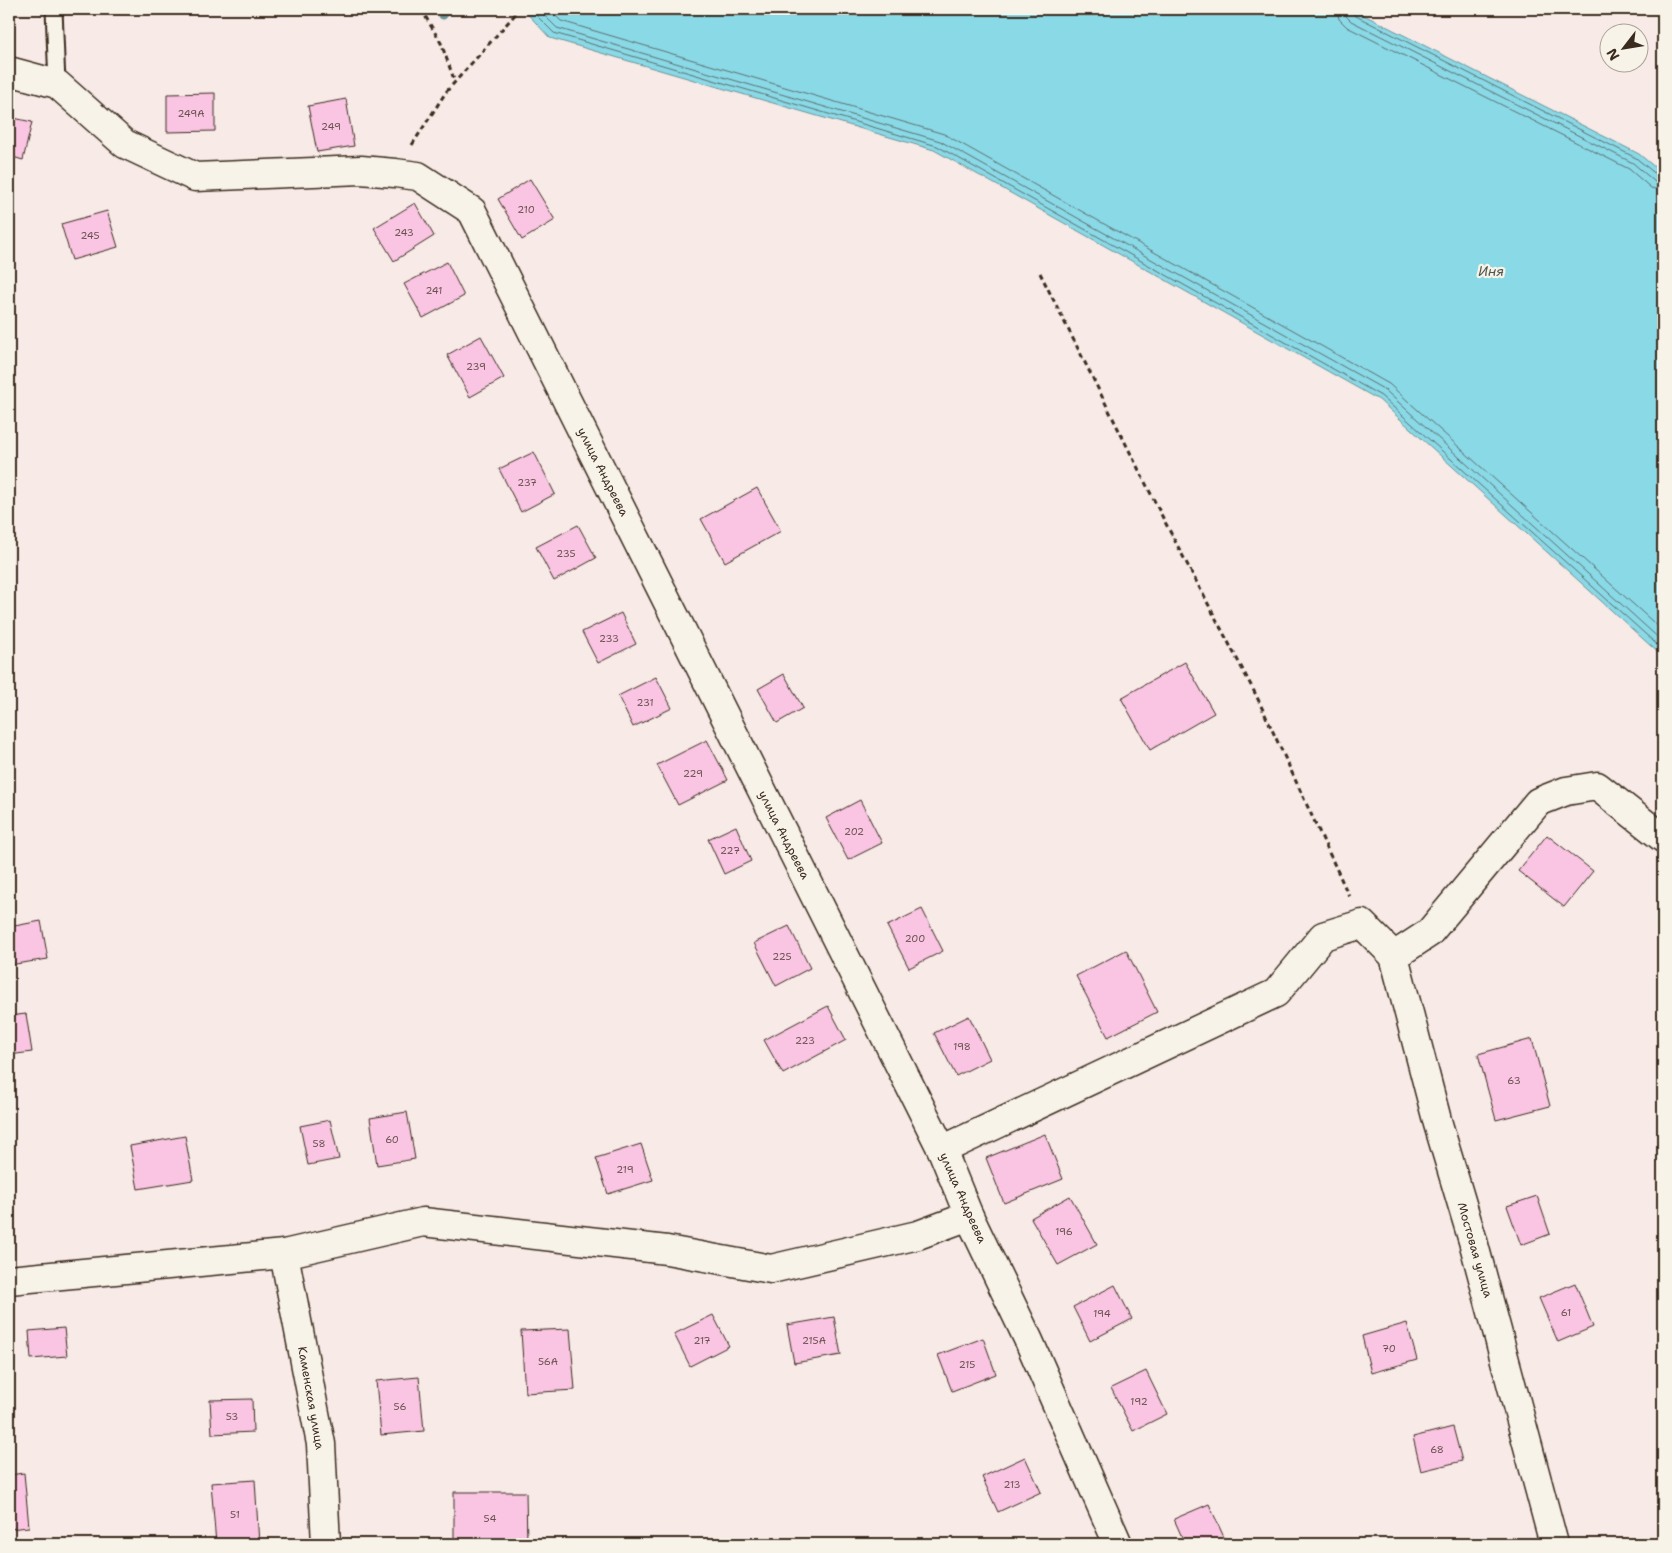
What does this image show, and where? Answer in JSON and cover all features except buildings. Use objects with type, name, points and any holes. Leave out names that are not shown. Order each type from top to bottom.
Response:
[{"type":"street","points":[[9,71],[57,84]]},
{"type":"street","name":"улица Андреева","points":[[57,84],[125,144],[195,177],[361,170],[395,173],[418,176],[472,211],[942,1150],[969,1216],[1029,1341],[1118,1544]]},
{"type":"street","points":[[942,1150],[1276,993],[1323,936],[1362,924],[1394,956],[1429,933],[1538,802],[1566,792],[1597,786],[1663,838]]},
{"type":"street","name":"Мостовая улица","points":[[1394,956],[1438,1124],[1483,1278],[1554,1544]]},
{"type":"street","points":[[9,1280],[284,1254],[423,1222],[667,1250],[770,1269],[918,1235],[969,1216]]},
{"type":"street","name":"Каменская улица","points":[[284,1254],[321,1444],[326,1544]]},
{"type":"lane","points":[[54,9],[57,84]]},
{"type":"path","points":[[421,9],[442,43],[454,82]]},
{"type":"path","points":[[395,173],[446,92],[520,9]]},
{"type":"path","points":[[1040,274],[1165,522],[1256,695],[1362,924]]},
{"type":"water","name":"Иня","points":[[523,9],[1352,9],[1639,154],[1663,174],[1663,657],[1379,400],[934,150],[550,38]]},
{"type":"waterway","points":[[443,15],[447,9]]}]
